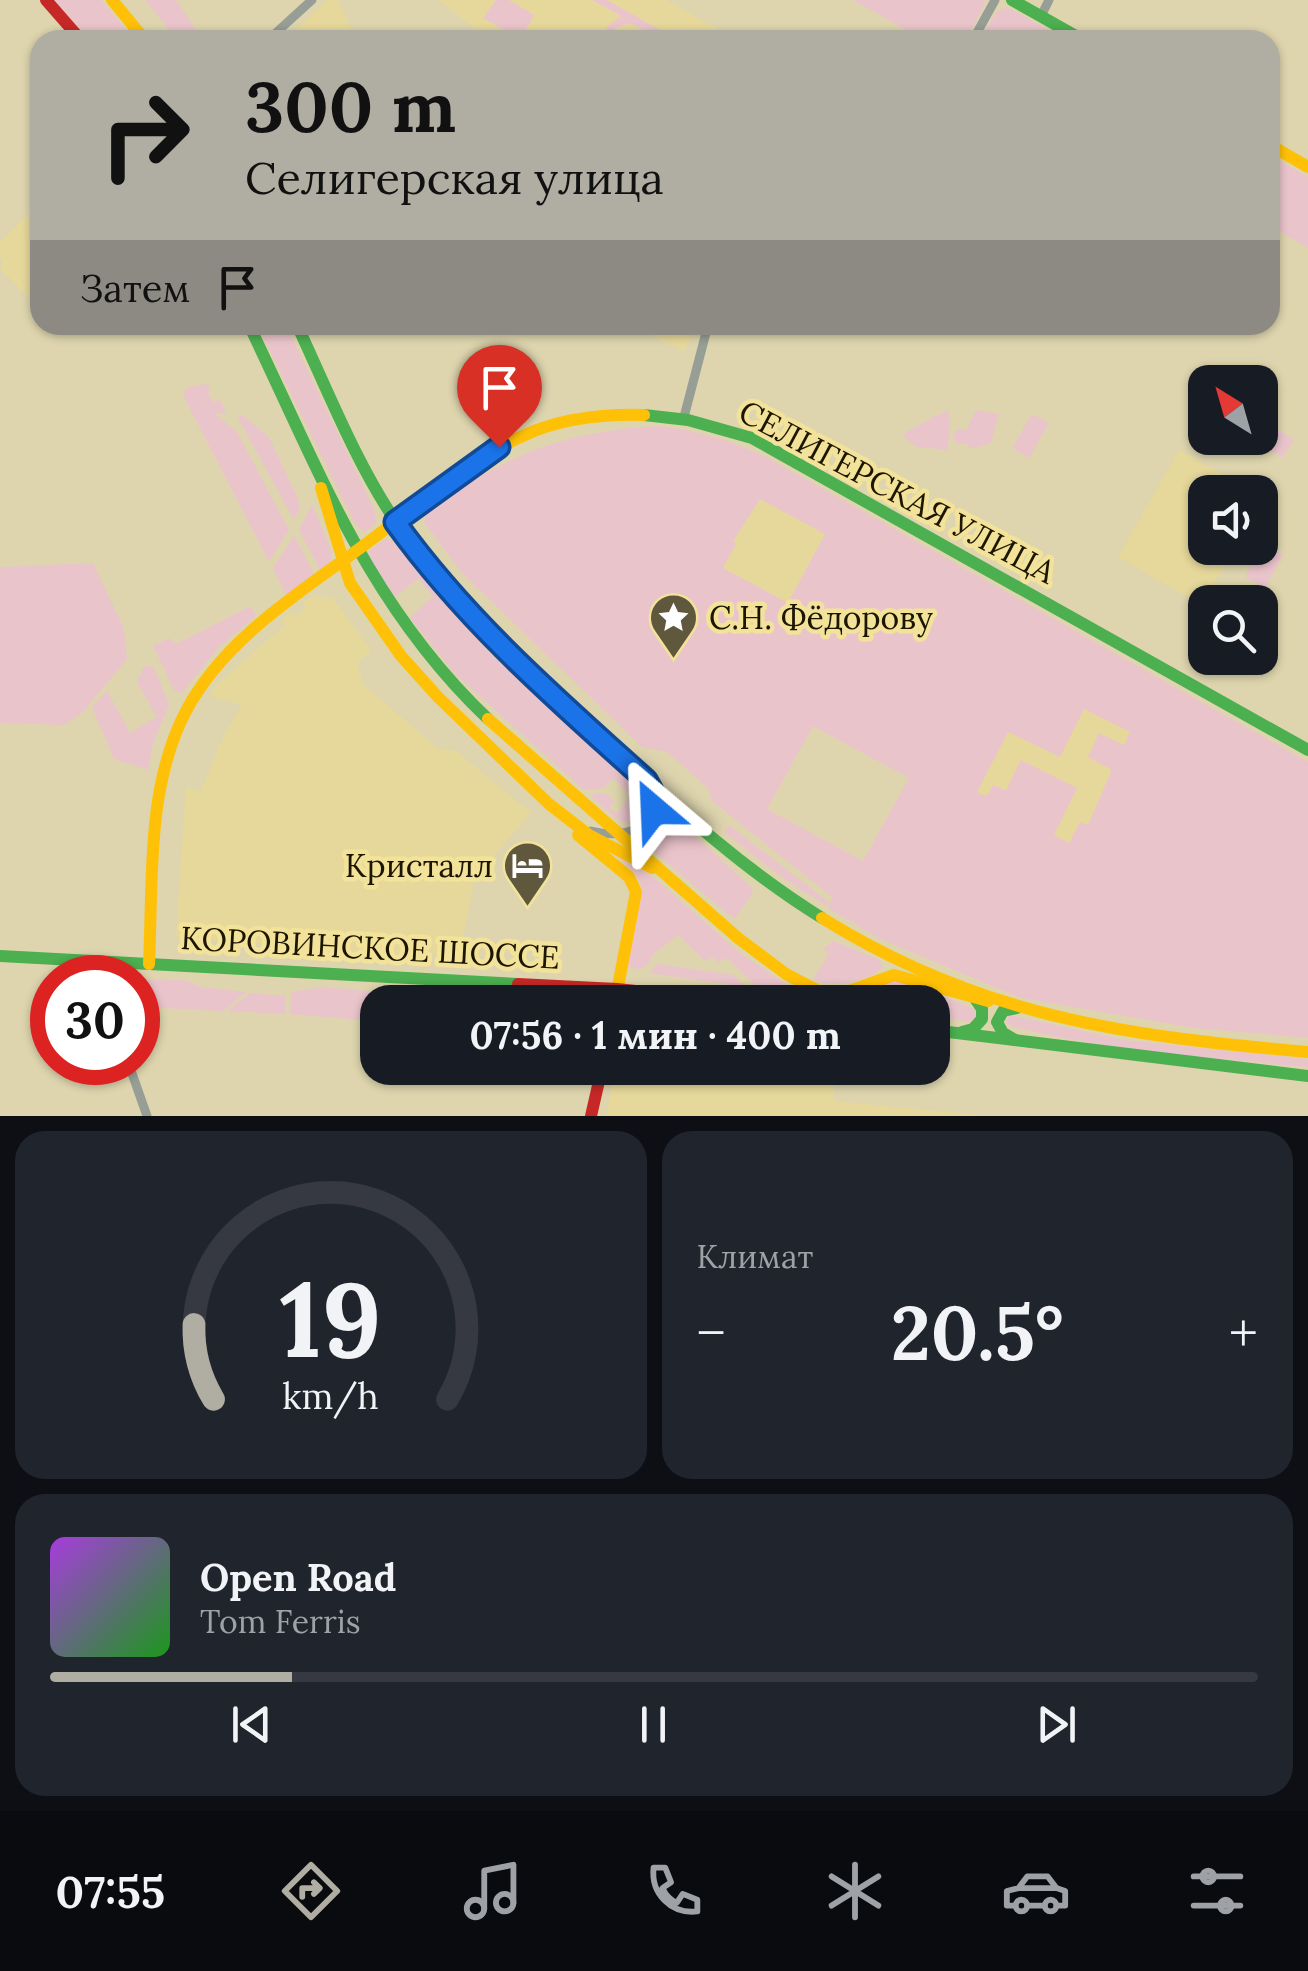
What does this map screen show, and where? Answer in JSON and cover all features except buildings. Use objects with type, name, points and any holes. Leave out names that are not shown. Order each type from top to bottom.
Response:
[{"type":"main road","points":[[46,0],[72,30]]},
{"type":"main road","points":[[112,0],[137,30]]},
{"type":"main road","points":[[1012,0],[1065,30]]},
{"type":"main road","points":[[1280,151],[1308,167]]},
{"type":"main road","points":[[253,335],[319,480],[389,606],[453,684],[761,958],[804,985]]},
{"type":"main road","points":[[303,335],[395,522],[500,647],[708,837],[790,898],[870,945],[972,995],[983,1013],[981,1022],[960,1032]]},
{"type":"main road","name":"СЕЛИГЕРСКАЯ УЛИЦА","points":[[151,955],[164,773],[179,726],[206,679],[233,649],[315,582],[499,447],[542,429],[603,415],[684,417],[739,433],[770,447],[1308,750]]},
{"type":"main road","points":[[319,480],[342,562],[355,592],[401,656],[581,839],[634,885],[636,905],[618,985]]},
{"type":"main road","points":[[315,582],[334,581],[355,592]]},
{"type":"main road","points":[[549,804],[578,828],[668,876]]},
{"type":"main road","name":"КОРОВИНСКОЕ ШОССЕ","points":[[0,956],[30,958]]},
{"type":"main road","name":"КОРОВИНСКОЕ ШОССЕ","points":[[160,965],[456,985]]},
{"type":"main road","points":[[869,985],[894,975],[937,985]]},
{"type":"main road","points":[[950,989],[1102,1028],[1308,1052]]},
{"type":"main road","points":[[1019,1041],[1005,1035],[997,1022],[1003,1010],[1020,1008]]},
{"type":"main road","points":[[950,1031],[1308,1076]]},
{"type":"main road","points":[[591,1116],[598,1085]]},
{"type":"street","points":[[279,30],[312,0]]},
{"type":"street","points":[[978,30],[995,0]]},
{"type":"street","points":[[1040,16],[1049,0]]},
{"type":"street","points":[[684,417],[705,335]]},
{"type":"street","points":[[578,828],[620,834],[641,827],[653,814],[655,796],[646,780]]},
{"type":"street","points":[[136,1085],[147,1116]]},
{"type":"shaded area","points":[[54,0],[101,0],[126,30],[80,30]]},
{"type":"shaded area","points":[[145,0],[176,0],[196,30],[170,30]]},
{"type":"shaded area","points":[[328,0],[338,0],[352,30],[295,30]]},
{"type":"shaded area","points":[[439,0],[666,0],[719,30],[488,30],[476,30]]},
{"type":"shaded area","points":[[496,0],[509,0],[534,15],[526,30],[505,30],[483,18]]},
{"type":"shaded area","points":[[592,0],[607,0],[660,30],[644,30],[630,23],[606,30],[621,16]]},
{"type":"shaded area","points":[[853,0],[984,0],[971,30],[906,30]]},
{"type":"shaded area","points":[[998,10],[1013,10],[1048,30],[985,30]]},
{"type":"shaded area","points":[[1280,161],[1308,177],[1308,248],[1280,232]]},
{"type":"shaded area","points":[[30,213],[30,298],[1,270],[0,242]]},
{"type":"shaded area","points":[[262,335],[291,335],[375,511],[376,524],[364,532],[355,524]]},
{"type":"shaded area","points":[[651,335],[692,335],[684,351]]},
{"type":"shaded area","points":[[188,387],[210,387],[208,394],[215,403],[219,398],[226,413],[215,414],[237,432],[289,530],[269,562],[183,395]]},
{"type":"shaded area","points":[[947,410],[948,450],[917,447],[904,437],[906,432]]},
{"type":"shaded area","points":[[976,410],[999,414],[991,443],[971,449],[967,444],[956,444],[953,434],[967,429]]},
{"type":"shaded area","points":[[241,414],[269,437],[298,499],[300,508],[294,520],[238,418]]},
{"type":"shaded area","points":[[1032,414],[1049,423],[1029,458],[1012,448]]},
{"type":"shaded area","points":[[661,426],[690,431],[772,460],[1308,762],[1308,1038],[1195,1028],[1021,998],[880,939],[828,908],[832,897],[712,801],[708,788],[667,752],[642,747],[462,573],[424,522],[428,510],[511,460],[566,440]],"holes":[[[760,499],[825,534],[788,603],[723,568],[736,544],[733,541]],[[1084,709],[1130,732],[1124,745],[1099,733],[1088,757],[1112,770],[1088,825],[1080,822],[1069,843],[1054,835],[1077,788],[1021,760],[1006,790],[993,785],[987,796],[977,792],[1008,732],[1060,757]],[[813,726],[909,778],[863,861],[767,809]]]},
{"type":"shaded area","points":[[1278,430],[1294,439],[1283,458],[1277,455]]},
{"type":"shaded area","points":[[1179,450],[1224,475],[1188,475],[1188,565],[1224,565],[1213,585],[1188,585],[1188,597],[1118,557]]},
{"type":"shaded area","points":[[760,499],[825,534],[788,603],[722,568]]},
{"type":"shaded area","points":[[312,504],[332,552],[331,561],[320,570],[299,530]]},
{"type":"shaded area","points":[[294,535],[314,574],[286,595],[273,568]]},
{"type":"shaded area","points":[[391,539],[492,655],[648,792],[649,808],[643,818],[629,823],[614,816],[592,797],[605,793],[614,801],[609,807],[617,814],[630,795],[613,778],[604,788],[584,790],[455,674],[410,618],[433,596],[418,579],[394,597],[369,558],[369,551]]},
{"type":"shaded area","points":[[93,563],[124,629],[127,659],[81,714],[64,725],[0,723],[0,567]]},
{"type":"shaded area","points":[[1252,565],[1278,565],[1267,585],[1245,577]]},
{"type":"shaded area","points":[[313,596],[333,598],[371,651],[357,663],[363,684],[438,749],[456,751],[531,813],[475,877],[461,948],[446,956],[407,952],[405,959],[313,954],[313,949],[176,937],[186,787],[201,791],[224,735],[242,705],[210,696],[215,686],[285,625],[282,619],[290,613],[296,616]]},
{"type":"shaded area","points":[[251,606],[256,616],[218,648],[182,693],[174,690],[153,645],[170,638],[176,644]]},
{"type":"shaded area","points":[[144,666],[154,667],[169,705],[153,743],[148,770],[114,759],[92,707],[107,691],[130,733],[157,717],[137,682]]},
{"type":"shaded area","points":[[1084,709],[1130,732],[1124,745],[1099,733],[1112,769],[1088,826],[1069,843],[1054,835],[1077,788],[1005,791],[987,797],[977,792],[1008,732]]},
{"type":"shaded area","points":[[659,803],[752,888],[753,893],[734,919],[633,834],[653,822]]},
{"type":"shaded area","points":[[729,825],[829,902],[827,906],[724,832]]},
{"type":"shaded area","points":[[615,856],[651,875],[740,953],[788,985],[755,985],[727,958],[718,962],[712,957],[705,961],[678,935],[640,970],[627,966],[642,886],[632,870]]},
{"type":"shaded area","points":[[833,941],[878,959],[883,967],[849,983],[813,979],[829,954],[823,949]]},
{"type":"shaded area","points":[[658,964],[734,975],[744,985],[732,985],[649,973]]},
{"type":"shaded area","points":[[160,979],[246,992],[223,1011],[160,1008]]},
{"type":"shaded area","points":[[907,981],[917,985],[877,985]]},
{"type":"shaded area","points":[[321,987],[360,990],[360,1020],[290,1014],[291,992]]},
{"type":"shaded area","points":[[250,993],[285,996],[285,1014],[227,1011]]},
{"type":"shaded area","points":[[950,999],[974,1009],[977,1017],[970,1022],[950,1019]]},
{"type":"shaded area","points":[[1009,1015],[1124,1040],[1308,1059],[1308,1067],[1083,1042],[1010,1026],[1006,1022]]},
{"type":"shaded area","points":[[612,1085],[834,1085],[833,1101],[987,1116],[606,1116]]},
{"type":"traffic: fast","points":[[1012,0],[1065,30]]},
{"type":"traffic: fast","points":[[254,335],[324,483],[378,582],[446,675],[488,719]]},
{"type":"traffic: fast","points":[[302,335],[368,475],[396,522],[443,584],[524,668],[686,816],[766,880],[822,918]]},
{"type":"traffic: fast","points":[[644,415],[688,420],[752,438],[1308,750]]},
{"type":"traffic: fast","points":[[0,956],[518,984]]},
{"type":"traffic: fast","points":[[962,1032],[973,1029],[982,1019],[982,1009],[974,997]]},
{"type":"traffic: fast","points":[[1015,1040],[1003,1033],[997,1022],[1003,1011],[1017,1008]]},
{"type":"traffic: fast","points":[[950,1032],[1308,1076]]},
{"type":"traffic: slow","points":[[112,0],[137,30]]},
{"type":"traffic: slow","points":[[1280,151],[1308,167]]},
{"type":"traffic: slow","points":[[149,955],[154,835],[164,771],[186,711],[223,658],[297,594],[447,482],[504,445],[568,421],[644,415]]},
{"type":"traffic: slow","points":[[321,488],[350,583],[401,656],[549,804],[589,835],[652,868]]},
{"type":"traffic: slow","points":[[488,719],[738,938],[807,985]]},
{"type":"traffic: slow","points":[[578,835],[629,877],[636,892],[618,985]]},
{"type":"traffic: slow","points":[[822,918],[881,952],[939,978],[1056,1016],[1178,1038],[1308,1052]]},
{"type":"traffic: slow","points":[[866,985],[894,975],[930,985]]},
{"type":"traffic: slow","points":[[950,990],[988,1001]]},
{"type":"traffic: jam","points":[[46,0],[72,30]]},
{"type":"traffic: jam","points":[[518,984],[538,985]]},
{"type":"traffic: jam","points":[[591,1116],[598,1085]]},
{"type":"place","name":"С.Н. Фёдорову","points":[[674,660]]},
{"type":"place","name":"Кристалл","points":[[528,908]]},
{"type":"route","points":[[499,447],[395,522],[500,647],[646,780],[655,796],[654,810]]}]
